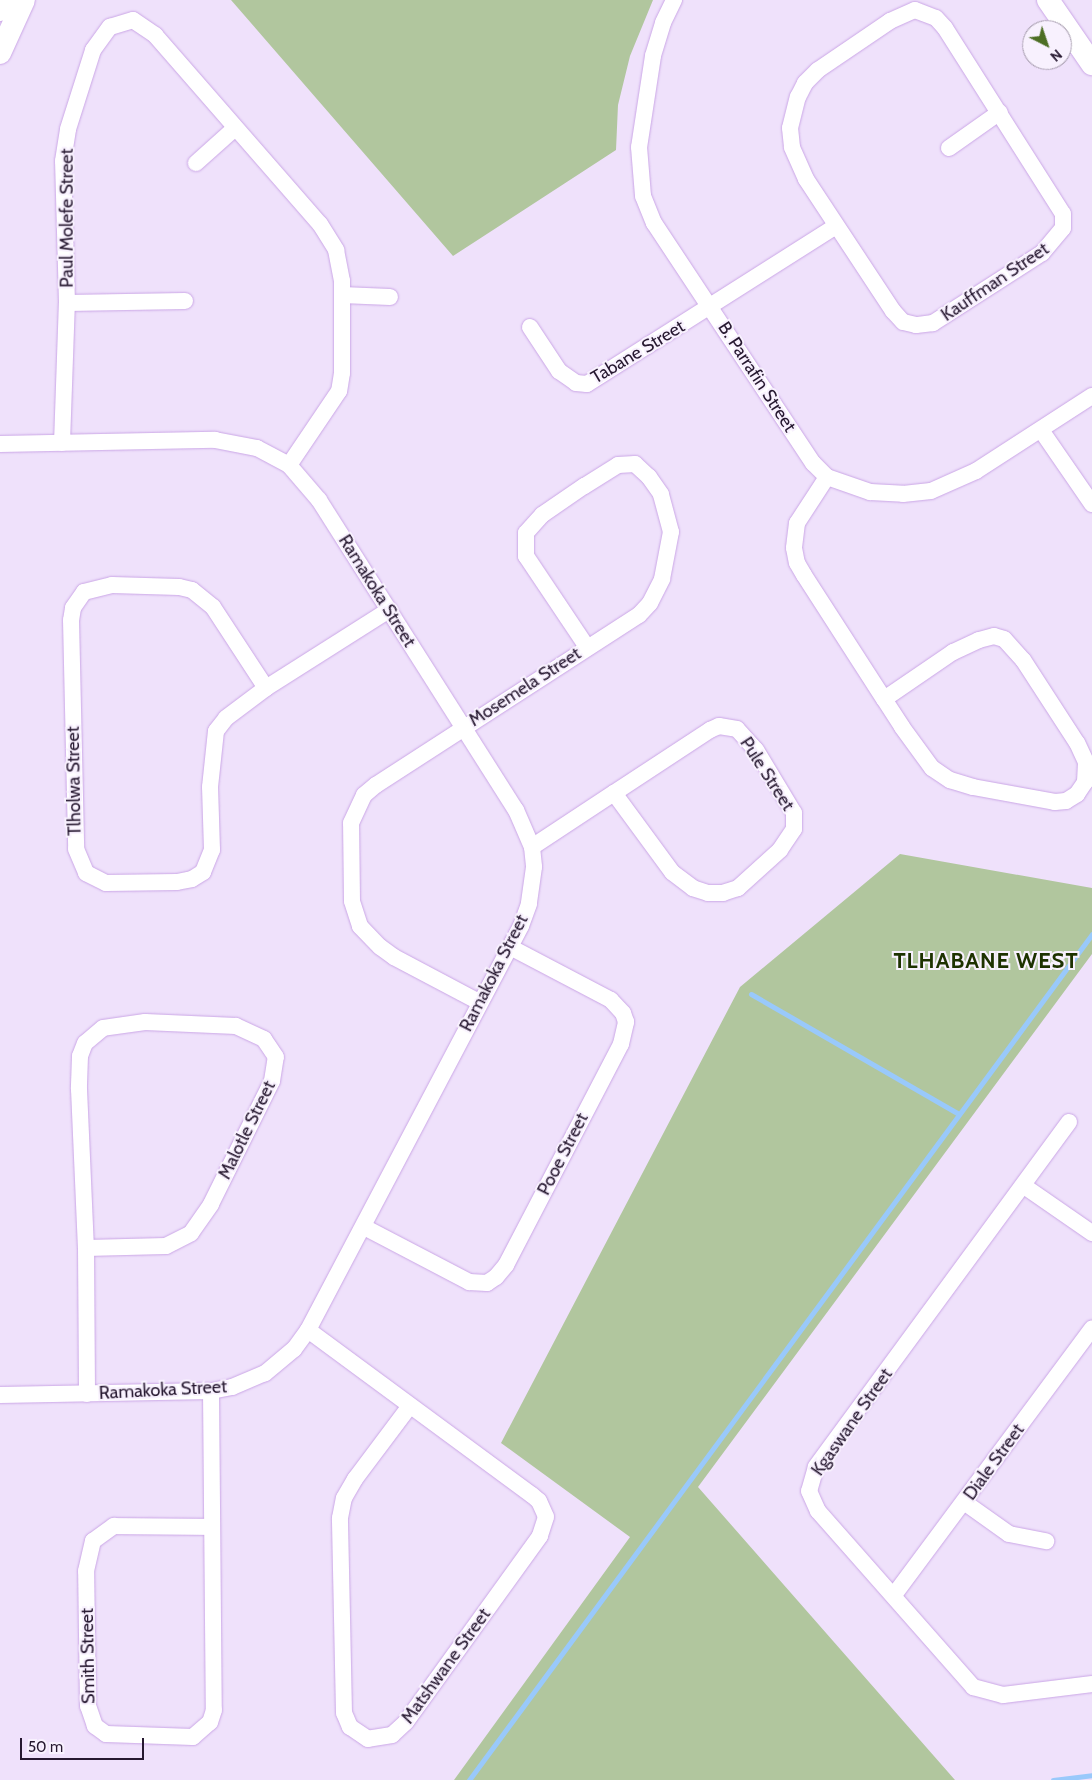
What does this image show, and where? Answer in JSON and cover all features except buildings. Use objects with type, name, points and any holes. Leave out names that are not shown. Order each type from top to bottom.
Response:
[{"type":"street","points":[[0,10],[7,0]]},
{"type":"street","points":[[0,53],[24,0]]},
{"type":"street","name":"B. Parrafin Street","points":[[674,0],[663,23],[653,56],[639,147],[639,174],[643,196],[654,223],[813,463],[826,477]]},
{"type":"street","points":[[1048,0],[1092,64]]},
{"type":"street","name":"Kauffman Street","points":[[925,11],[945,28],[1000,112],[1064,214],[1063,228],[1042,253],[940,319],[916,325],[904,322],[893,311],[836,226],[798,164],[792,148],[790,128],[792,113],[805,83],[832,58],[905,12],[925,11]]},
{"type":"street","name":"Paul Molefe Street","points":[[62,443],[67,303],[64,161],[68,129],[93,50],[110,27],[133,20],[145,25],[330,237],[339,263],[342,294],[342,372],[339,392],[289,465]]},
{"type":"street","points":[[949,148],[1000,112]]},
{"type":"street","points":[[196,163],[235,128]]},
{"type":"street","points":[[710,307],[836,226]]},
{"type":"street","points":[[342,294],[390,297]]},
{"type":"street","points":[[67,303],[185,301]]},
{"type":"street","name":"Tabane Street","points":[[530,327],[559,372],[576,383],[588,384],[710,307]]},
{"type":"street","points":[[884,699],[953,652],[979,640],[994,636],[1004,639],[1023,660],[1077,743],[1086,762],[1085,782],[1077,794],[1066,801],[1055,802],[1017,797],[950,780],[932,768],[884,699],[797,563],[794,548],[797,523],[826,477],[870,492],[903,494],[931,491],[976,470],[1092,396]]},
{"type":"street","points":[[1041,430],[1092,504]]},
{"type":"street","name":"Ramakoka Street","points":[[0,444],[214,440],[257,448],[289,465],[319,500],[516,810],[532,846],[534,882],[529,904],[510,947],[479,1002],[364,1227],[308,1330],[294,1348],[265,1373],[232,1387],[211,1391],[0,1395]]},
{"type":"street","name":"Mosemela Street","points":[[479,1002],[380,948],[360,926],[352,901],[351,823],[364,795],[463,727],[639,615],[650,603],[667,560],[671,532],[667,509],[649,477],[635,464],[618,465],[584,486],[542,515],[526,533],[526,556],[587,647]]},
{"type":"street","name":"Tlholwa Street","points":[[266,688],[213,607],[192,590],[179,587],[112,585],[84,592],[73,608],[71,620],[76,848],[86,873],[106,883],[168,882],[192,879],[203,872],[212,850],[210,787],[216,731],[226,718],[266,688],[388,610]]},
{"type":"street","name":"Pule Street","points":[[532,846],[710,730],[728,725],[737,729],[756,750],[794,813],[794,828],[790,840],[774,857],[738,888],[723,893],[708,893],[693,888],[672,872],[614,793]]},
{"type":"street","name":"Pooe Street","points":[[364,1227],[469,1282],[487,1282],[496,1277],[506,1265],[621,1044],[626,1022],[623,1013],[611,1000],[510,947]]},
{"type":"street","name":"Malotle Street","points":[[86,1248],[166,1246],[190,1232],[211,1204],[272,1081],[276,1057],[264,1039],[236,1026],[145,1022],[103,1028],[85,1043],[80,1056],[79,1089],[86,1248],[87,1394]]},
{"type":"street","name":"Kgaswane Street","points":[[1069,1122],[1024,1186],[816,1467],[810,1480],[811,1502],[973,1687],[987,1694],[1010,1695],[1092,1684]]},
{"type":"street","points":[[1024,1186],[1092,1233]]},
{"type":"street","name":"Diale Street","points":[[894,1595],[1092,1328]]},
{"type":"street","name":"Matshwane Street","points":[[308,1330],[409,1407],[532,1495],[544,1510],[545,1527],[406,1722],[392,1735],[368,1739],[350,1728],[344,1712],[340,1518],[344,1498],[355,1479],[409,1407]]},
{"type":"street","name":"Smith Street","points":[[211,1391],[214,1710],[210,1722],[192,1737],[179,1739],[115,1736],[100,1731],[91,1719],[88,1706],[86,1571],[93,1541],[114,1526],[212,1527]]},
{"type":"street","points":[[964,1502],[1008,1534],[1046,1541]]},
{"type":"green space","points":[[231,0],[653,0],[630,56],[618,105],[616,150],[453,256]]},
{"type":"green space","points":[[900,854],[1092,888],[1092,954],[698,1487],[955,1780],[454,1780],[630,1537],[501,1443],[740,987]]},
{"type":"waterway","points":[[469,1780],[1092,934]]},
{"type":"waterway","points":[[751,994],[959,1114]]},
{"type":"waterway","points":[[1053,1780],[1092,1775]]},
{"type":"district","name":"TLHABANE WEST","points":[[986,961]]}]
